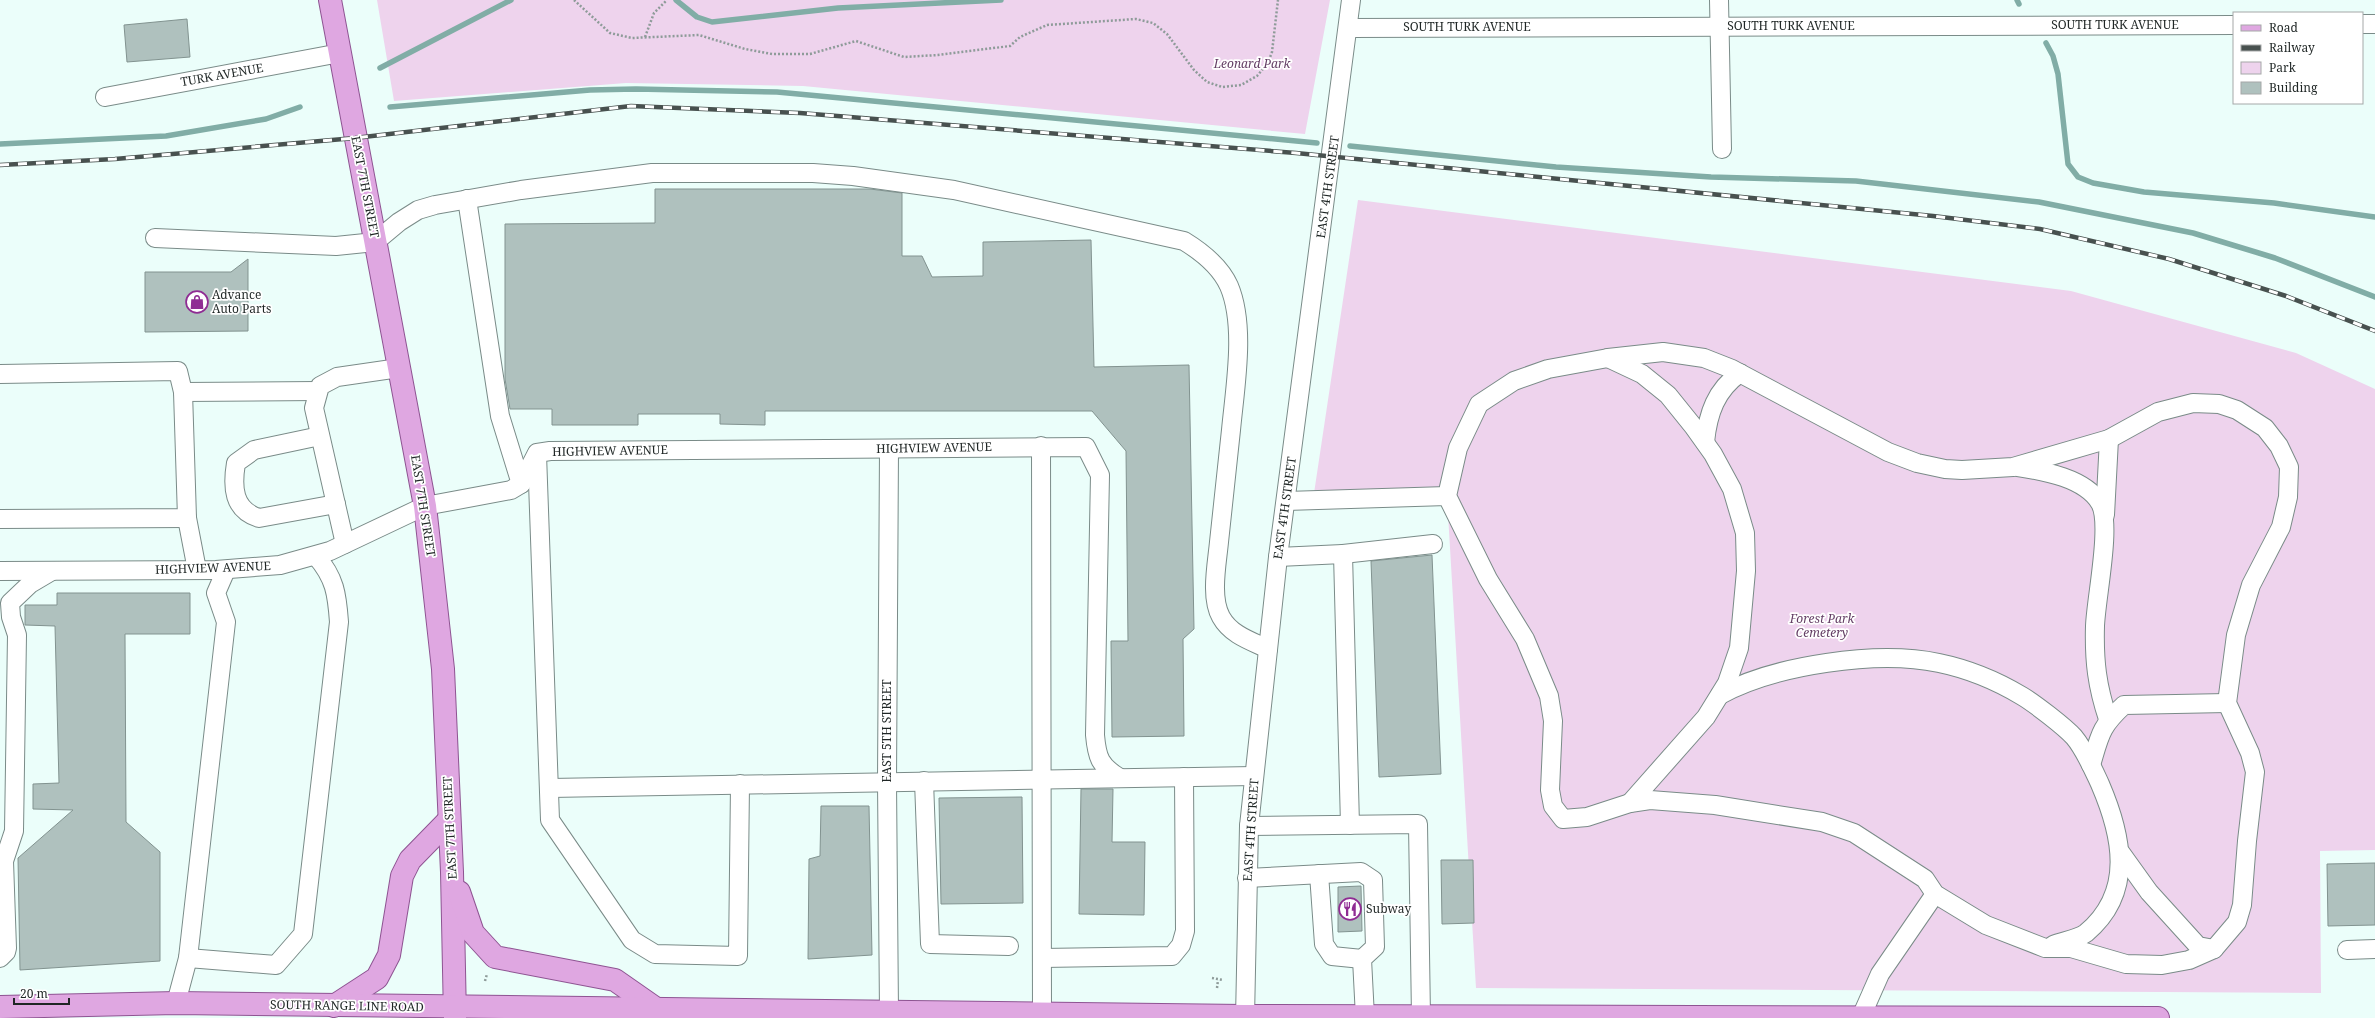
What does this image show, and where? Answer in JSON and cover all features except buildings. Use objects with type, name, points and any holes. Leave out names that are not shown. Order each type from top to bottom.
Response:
[{"type":"main road","name":"EAST 7TH STREET","points":[[330,0],[425,506],[443,669],[448,820],[452,872],[455,1013]]},
{"type":"main road","points":[[334,1006],[377,978],[388,955],[402,876],[410,860],[448,820]]},
{"type":"main road","points":[[452,872],[473,933],[495,957],[615,980],[658,1010]]},
{"type":"main road","name":"SOUTH RANGE LINE ROAD","points":[[0,1007],[176,1003],[334,1006],[455,1013],[658,1010],[1244,1017],[2158,1018]]},
{"type":"street","name":"EAST 4TH STREET","points":[[1244,1017],[1249,826],[1254,776],[1278,556],[1349,28],[1351,0]]},
{"type":"street","points":[[1719,0],[1722,148]]},
{"type":"street","points":[[2363,24],[2375,24]]},
{"type":"street","name":"SOUTH TURK AVENUE","points":[[1349,28],[2233,25]]},
{"type":"street","name":"TURK AVENUE","points":[[105,97],[340,54]]},
{"type":"street","points":[[155,238],[336,246],[375,242],[399,222],[418,210],[467,199],[612,177],[652,173],[840,175],[954,190],[1184,241],[1203,253],[1228,285],[1235,308],[1237,331],[1234,399],[1218,556],[1217,604],[1221,617],[1231,630],[1268,649]]},
{"type":"street","points":[[467,199],[500,416],[521,484]]},
{"type":"street","points":[[1663,352],[1704,358],[1740,373],[1888,452],[1918,463],[1962,470],[2014,466],[2109,439],[2158,412],[2193,403],[2220,404],[2237,410],[2266,428],[2279,446],[2289,468],[2288,497],[2281,527],[2251,585],[2242,610],[2236,635],[2228,703],[2250,753],[2255,772],[2247,841],[2242,905],[2237,922],[2214,949],[2189,960],[2162,965],[2126,964],[2071,948],[2045,948],[1986,925],[1935,894],[1925,878],[1860,837],[1822,822],[1715,805],[1650,800],[1630,803],[1587,817],[1563,819],[1553,806],[1550,790],[1554,721],[1549,696],[1525,639],[1488,579],[1447,496],[1458,448],[1479,404],[1514,381],[1548,369],[1608,358],[1663,352]]},
{"type":"street","points":[[1608,358],[1642,374],[1668,396],[1705,442],[1732,489],[1745,533],[1746,571],[1739,648],[1727,683],[1706,717],[1630,803]]},
{"type":"street","points":[[345,544],[314,408],[318,392],[320,386],[337,377],[399,368]]},
{"type":"street","points":[[0,374],[178,371],[183,392],[187,518],[197,570]]},
{"type":"street","points":[[1705,442],[1708,419],[1716,398],[1728,381],[1740,373]]},
{"type":"street","points":[[183,392],[318,392]]},
{"type":"street","points":[[320,436],[254,450],[236,463],[233,480],[239,504],[247,514],[259,518],[336,504]]},
{"type":"street","points":[[2108,719],[2099,692],[2095,657],[2097,597],[2105,541],[2109,439]]},
{"type":"street","points":[[1041,446],[1040,779],[1042,1014]]},
{"type":"street","name":"HIGHVIEW AVENUE","points":[[0,571],[226,570],[280,565],[316,556],[425,506],[511,490],[521,484],[537,453],[1041,446],[1086,447],[1100,475],[1095,735],[1096,751],[1106,770],[1120,778]]},
{"type":"street","name":"EAST 5TH STREET","points":[[889,449],[887,782],[889,1012]]},
{"type":"street","points":[[537,453],[550,820],[632,940],[655,954],[738,956],[740,784]]},
{"type":"street","points":[[2014,466],[2057,474],[2074,482],[2100,502],[2105,516]]},
{"type":"street","points":[[1286,500],[1447,496]]},
{"type":"street","points":[[0,519],[187,518]]},
{"type":"street","points":[[1278,556],[1343,554],[1433,544]]},
{"type":"street","points":[[1343,554],[1350,825]]},
{"type":"street","points":[[188,958],[276,965],[303,934],[339,622],[337,594],[328,570],[316,556]]},
{"type":"street","points":[[0,958],[6,952],[7,948],[4,861],[12,838],[7,797],[17,635],[9,608],[12,599],[52,570]]},
{"type":"street","points":[[176,1003],[188,958],[226,622],[216,593],[226,570]]},
{"type":"street","points":[[1720,695],[1741,684],[1820,664],[1882,659],[1938,663],[1970,672],[2023,697],[2074,737],[2091,765],[2114,825],[2121,853],[2119,873],[2112,900],[2098,920],[2084,934],[2045,948]]},
{"type":"street","points":[[2091,765],[2100,733],[2108,719],[2124,705],[2228,703]]},
{"type":"street","points":[[550,788],[1254,776]]},
{"type":"street","points":[[1042,958],[1172,956],[1181,945],[1185,931],[1184,777]]},
{"type":"street","points":[[924,781],[930,944],[1008,946]]},
{"type":"street","points":[[1249,826],[1418,824],[1421,1017]]},
{"type":"street","points":[[2121,853],[2149,892],[2198,946],[2214,949]]},
{"type":"street","points":[[1247,878],[1319,874],[1361,872],[1373,880],[1375,947],[1362,959],[1332,956],[1324,944],[1319,874]]},
{"type":"street","points":[[1862,1018],[1880,974],[1935,894]]},
{"type":"street","points":[[2347,950],[2375,949]]},
{"type":"street","points":[[1362,959],[1365,1017]]},
{"type":"path","points":[[574,0],[610,33],[632,38],[699,35],[745,49],[772,54],[810,54],[856,41],[904,56],[931,56],[1010,46],[1020,37],[1048,25],[1136,19],[1153,23],[1157,26],[1166,34],[1194,70],[1207,82],[1222,87],[1241,85],[1258,76],[1268,63],[1272,52],[1278,0]]},
{"type":"path","points":[[645,37],[648,25],[661,5],[667,0]]},
{"type":"path","points":[[1212,978],[1223,980]]},
{"type":"path","points":[[1217,988],[1218,980]]},
{"type":"green space","name":"Leonard Park","points":[[377,0],[1330,0],[1305,134],[803,86],[626,83],[394,101]]},
{"type":"green space","name":"Forest Park Cemetery","points":[[1358,200],[2071,291],[2296,353],[2375,389],[2375,850],[2320,851],[2321,993],[1476,988],[1447,497],[1313,500]]},
{"type":"waterway","points":[[380,68],[511,0]]},
{"type":"waterway","points":[[676,0],[697,17],[712,22],[838,8],[1001,0]]},
{"type":"waterway","points":[[2017,0],[2019,4]]},
{"type":"waterway","points":[[2046,43],[2053,56],[2058,74],[2068,164],[2078,177],[2093,183],[2144,192],[2274,203],[2375,217]]},
{"type":"waterway","points":[[390,107],[590,90],[636,89],[777,92],[1317,143]]},
{"type":"waterway","points":[[0,144],[166,136],[266,119],[300,107]]},
{"type":"waterway","points":[[1350,146],[1556,167],[1711,177],[1856,181],[2039,202],[2193,233],[2275,258],[2375,297]]},
{"type":"railway","points":[[0,165],[115,159],[355,138],[631,106],[800,113],[1296,153],[1933,216],[2040,229],[2169,259],[2286,296],[2375,331]]},
{"type":"place","name":"Advance Auto Parts","points":[[197,302]]},
{"type":"place","name":"Subway","points":[[1350,909]]}]
